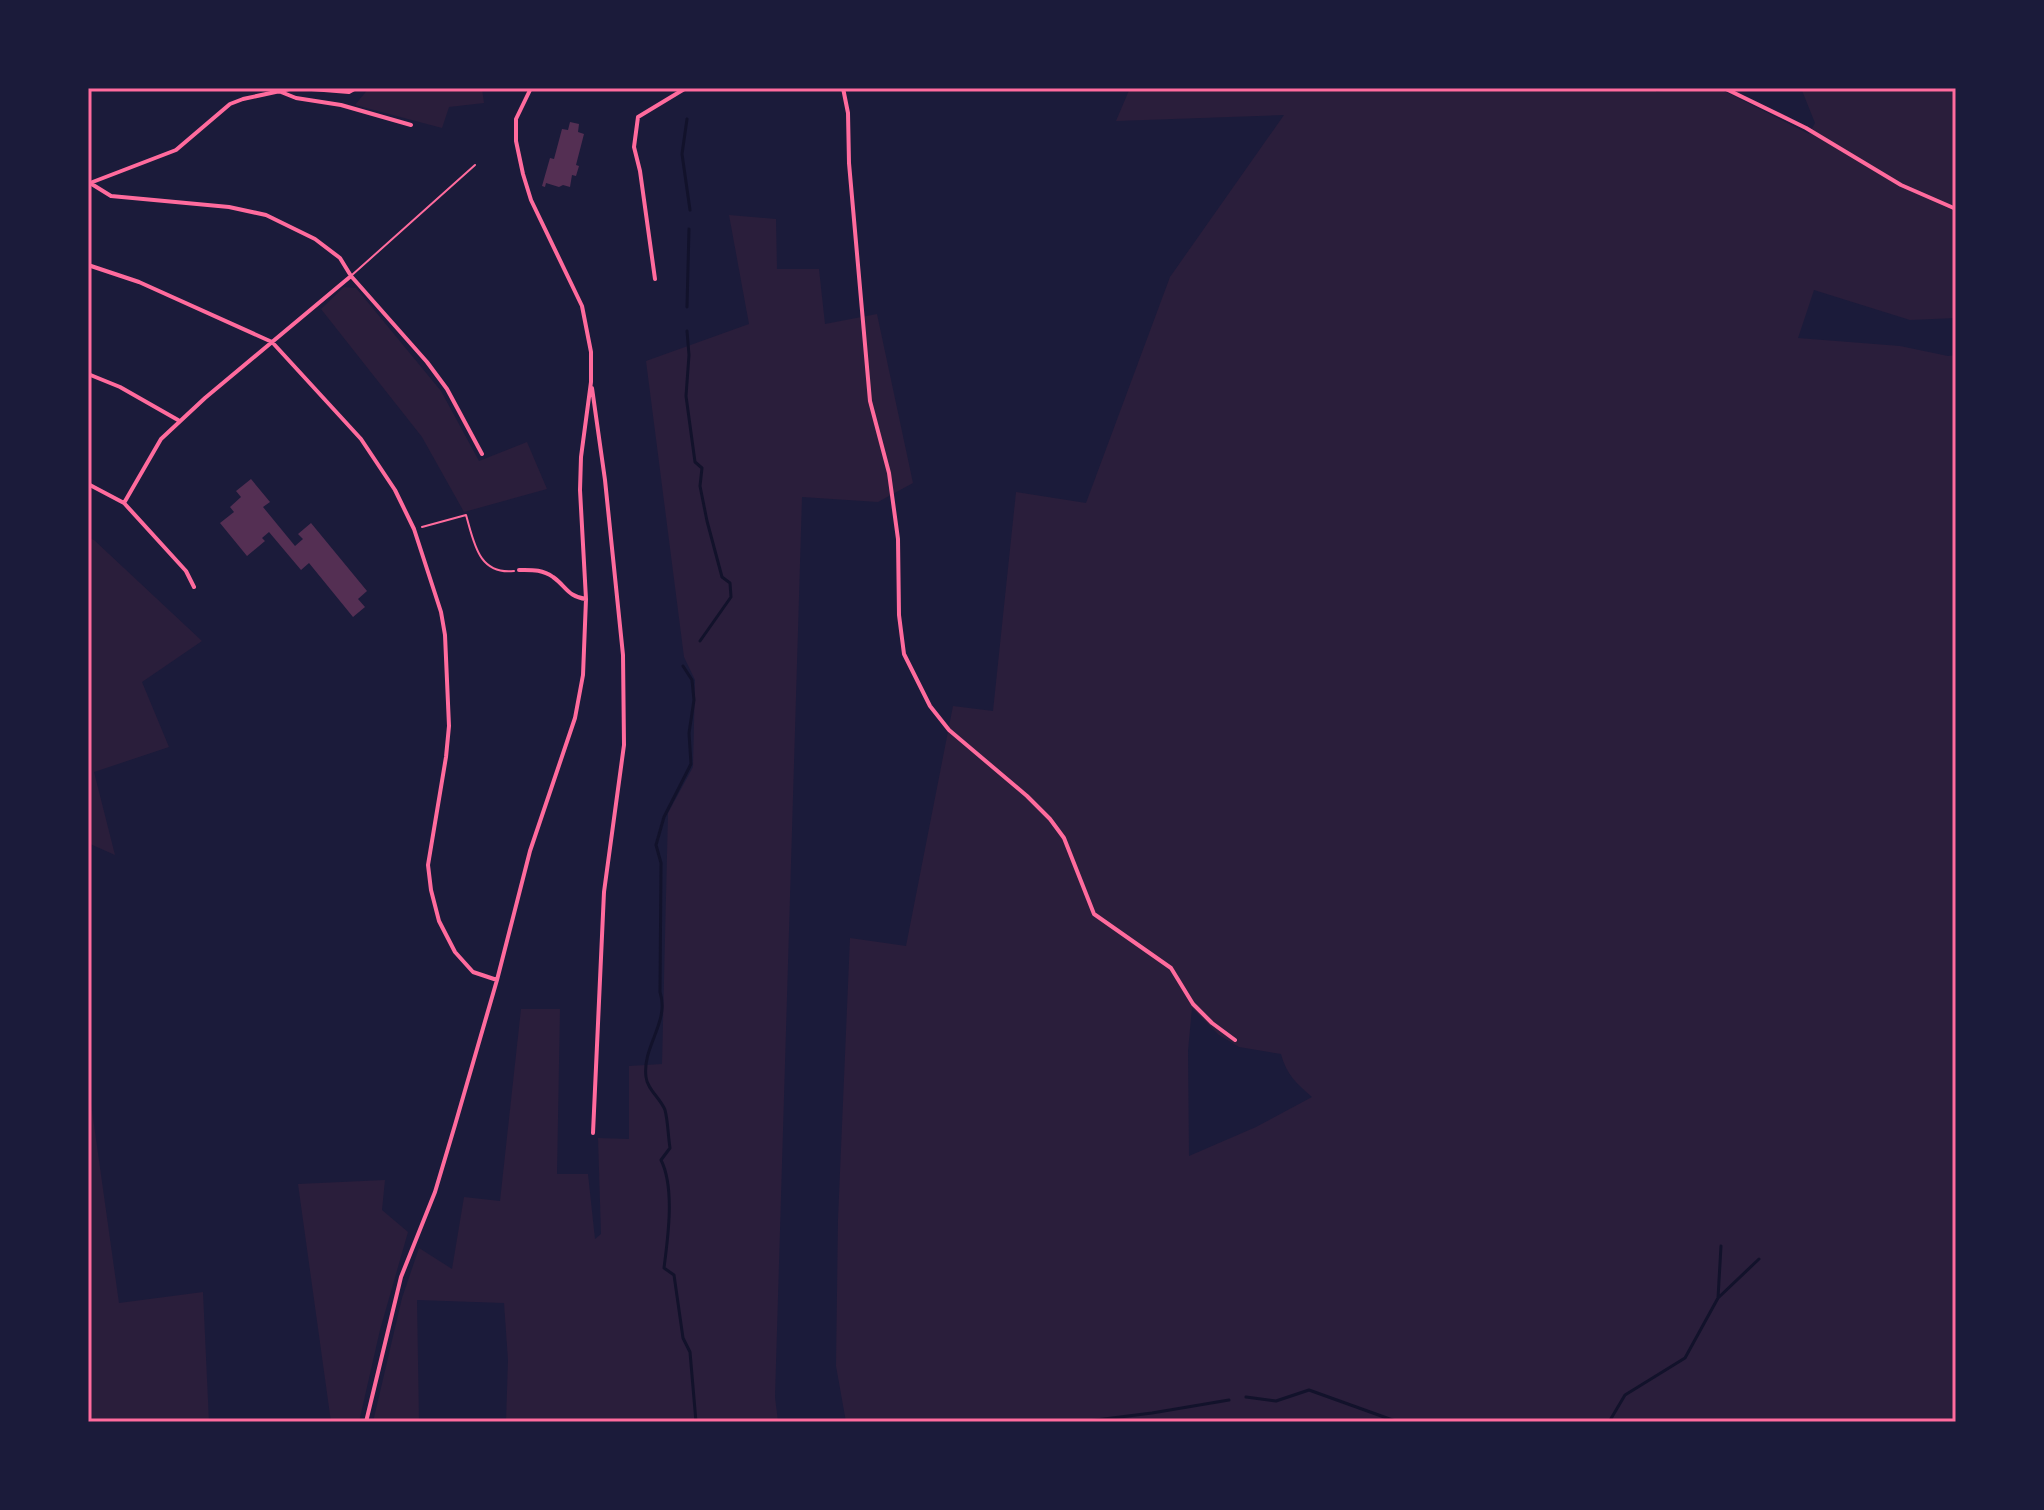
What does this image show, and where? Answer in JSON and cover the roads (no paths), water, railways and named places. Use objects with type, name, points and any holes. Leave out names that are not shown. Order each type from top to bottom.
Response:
[{"type":"street","points":[[89,183],[176,150],[230,104],[297,88],[349,92],[356,88]]},
{"type":"street","points":[[366,1422],[401,1277],[435,1192],[497,980],[530,851],[575,718],[583,675],[586,599],[580,490],[591,352],[582,306],[531,200],[523,174],[516,141],[516,119],[531,88]]},
{"type":"street","points":[[655,279],[634,147],[638,117],[686,88]]},
{"type":"street","points":[[843,88],[848,113],[849,163],[870,401],[889,473],[898,539],[899,615],[904,654],[930,706],[949,730],[1027,796],[1064,838],[1094,914],[1171,968],[1193,1004],[1235,1040]]},
{"type":"street","points":[[1724,88],[1806,128],[1901,185],[1956,209]]},
{"type":"street","points":[[279,91],[296,98],[341,105],[411,125]]},
{"type":"street","points":[[89,183],[111,196],[229,207],[266,215],[315,239],[336,254],[351,276],[440,380],[482,454]]},
{"type":"street","points":[[88,265],[139,282],[272,342],[361,439],[395,490],[414,529],[441,612],[445,635],[449,726],[430,853],[431,890],[439,921],[455,952],[473,972],[497,980]]},
{"type":"street","points":[[124,503],[161,439],[179,421],[351,276]]},
{"type":"street","points":[[88,374],[120,387],[179,421]]},
{"type":"street","points":[[591,382],[602,450],[623,655],[624,745],[604,892],[593,1133]]},
{"type":"street","points":[[88,484],[124,503],[186,571],[194,587]]},
{"type":"street","points":[[519,570],[546,573],[570,595],[586,599]]},
{"type":"lane","points":[[351,276],[475,165]]},
{"type":"waterway","points":[[687,119],[682,154],[690,210]]},
{"type":"waterway","points":[[687,307],[689,229]]},
{"type":"waterway","points":[[687,331],[686,396],[695,462],[702,468],[700,486],[707,521],[722,577],[730,583],[731,597],[700,641]]},
{"type":"waterway","points":[[683,666],[692,680],[694,700],[689,733],[691,764],[664,817],[656,845],[661,863],[662,1003],[659,1024],[648,1055],[646,1077],[667,1119],[670,1148],[661,1160],[669,1198],[664,1268],[674,1275],[683,1338],[690,1352],[696,1422]]},
{"type":"waterway","points":[[1718,1298],[1721,1246]]},
{"type":"waterway","points":[[1609,1422],[1625,1395],[1685,1358],[1718,1298],[1759,1259]]},
{"type":"waterway","points":[[1246,1397],[1276,1401],[1309,1390],[1398,1422]]},
{"type":"waterway","points":[[1080,1422],[1229,1400]]}]
